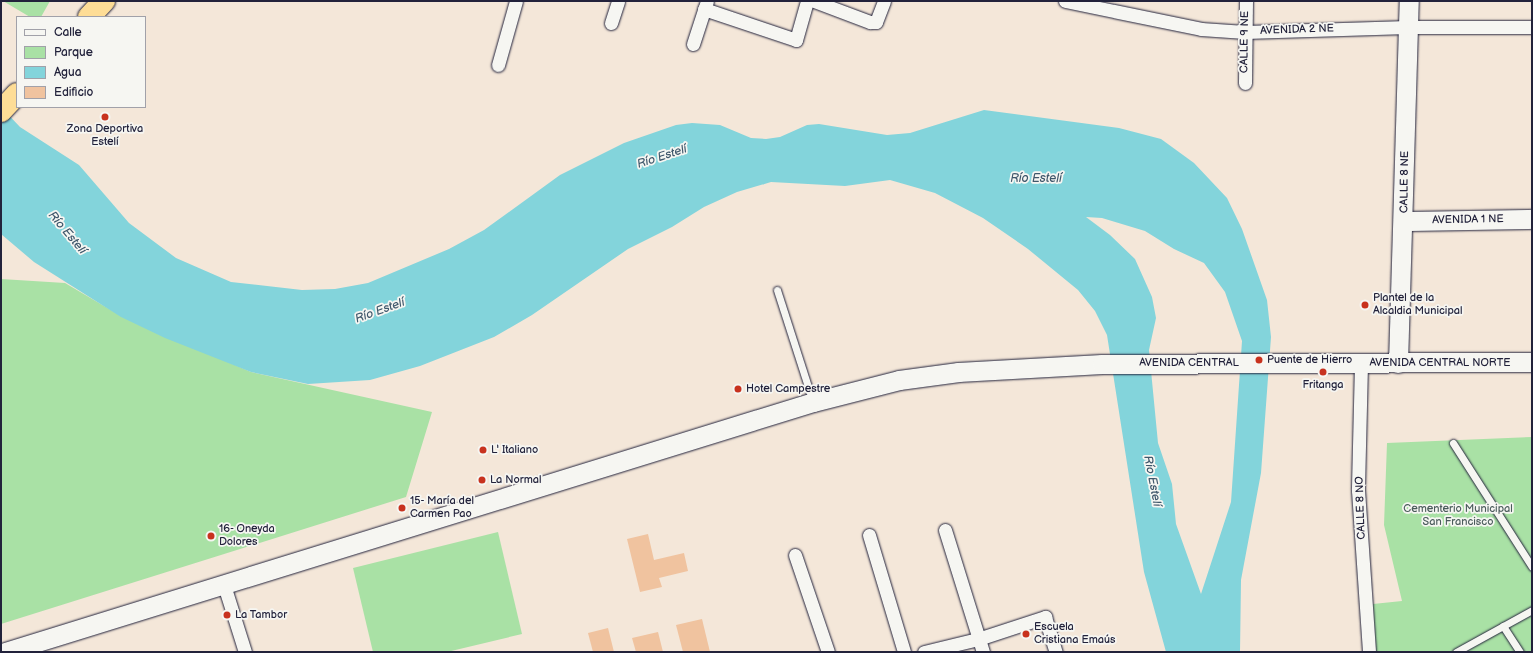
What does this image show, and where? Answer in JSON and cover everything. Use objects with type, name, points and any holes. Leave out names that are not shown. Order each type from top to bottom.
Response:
[{"type":"highway","points":[[90,16],[104,1]]},
{"type":"highway","points":[[1,111],[16,95]]},
{"type":"street","points":[[498,65],[516,1]]},
{"type":"street","points":[[611,23],[618,1]]},
{"type":"street","points":[[692,44],[705,5],[796,40],[807,1]]},
{"type":"street","points":[[814,1],[870,22],[876,22],[884,1]]},
{"type":"street","name":"AVENIDA 2 NE","points":[[1065,1],[1182,26],[1246,32],[1408,27],[1532,27]]},
{"type":"street","name":"CALLE 9 NE","points":[[1245,83],[1246,1]]},
{"type":"street","name":"CALLE 8 NE","points":[[1398,363],[1404,221],[1409,1]]},
{"type":"street","name":"AVENIDA 1 NE","points":[[1404,221],[1532,219]]},
{"type":"street","name":"AVENIDA CENTRAL NORTE","points":[[1299,362],[1362,364],[1532,362]]},
{"type":"street","name":"AVENIDA CENTRAL","points":[[5,652],[813,402],[924,375],[1102,364],[1299,362]]},
{"type":"street","name":"CALLE 8 NO","points":[[1362,364],[1358,490],[1369,652]]},
{"type":"street","points":[[945,530],[983,652]]},
{"type":"street","points":[[869,535],[904,652]]},
{"type":"street","points":[[795,555],[828,652]]},
{"type":"street","points":[[224,585],[245,652]]},
{"type":"street","points":[[924,652],[978,639],[1045,617],[1056,652]]},
{"type":"lane","points":[[777,290],[813,402]]},
{"type":"lane","points":[[1453,443],[1532,567]]},
{"type":"lane","points":[[1456,652],[1532,610]]},
{"type":"lane","points":[[1504,626],[1520,652]]},
{"type":"green space","points":[[3,1],[50,1],[42,16],[28,16]]},
{"type":"green space","points":[[1,279],[65,283],[121,316],[251,372],[432,412],[406,497],[1,624]]},
{"type":"green space","name":"Cementerio Municipal San Francisco","points":[[1532,437],[1532,652],[1376,652],[1373,604],[1402,601],[1384,525],[1387,443]]},
{"type":"green space","points":[[498,532],[522,634],[447,652],[373,652],[353,568]]},
{"type":"water","name":"Río Estelí","points":[[1,107],[20,127],[79,165],[129,223],[176,258],[231,282],[302,290],[335,289],[368,283],[449,249],[484,230],[560,175],[624,143],[676,125],[692,123],[720,125],[751,138],[766,139],[780,137],[807,125],[819,124],[887,135],[910,133],[984,110],[1119,128],[1161,139],[1194,163],[1227,198],[1242,229],[1267,300],[1271,337],[1261,473],[1241,580],[1240,652],[1166,652],[1144,572],[1107,335],[1095,311],[1078,290],[1028,249],[983,218],[935,193],[890,180],[845,186],[771,182],[737,192],[704,207],[672,227],[628,249],[532,315],[494,337],[420,366],[370,380],[308,384],[251,372],[165,338],[121,317],[34,262],[1,234]],"holes":[[[1086,217],[1102,218],[1145,231],[1174,249],[1204,263],[1225,292],[1242,341],[1231,502],[1201,594],[1176,524],[1172,484],[1158,443],[1149,350],[1156,318],[1152,297],[1135,259],[1110,235]]]},
{"type":"building","points":[[648,534],[654,560],[684,553],[688,571],[659,578],[662,587],[640,592],[627,539]]},
{"type":"building","points":[[702,619],[710,652],[683,652],[676,625]]},
{"type":"building","points":[[608,628],[614,652],[593,652],[588,633]]},
{"type":"building","points":[[658,632],[663,652],[636,652],[632,638]]},
{"type":"place","name":"Zona Deportiva Estelí","points":[[105,117]]},
{"type":"place","name":"Plantel de la Alcaldia Municipal","points":[[1365,305]]},
{"type":"place","name":"Puente de Hierro","points":[[1259,360]]},
{"type":"place","name":"Fritanga","points":[[1323,372]]},
{"type":"place","name":"Hotel Campestre","points":[[738,389]]},
{"type":"place","name":"L' Italiano","points":[[483,450]]},
{"type":"place","name":"La Normal","points":[[482,480]]},
{"type":"place","name":"15- María del Carmen Pao","points":[[402,508]]},
{"type":"place","name":"16- Oneyda Dolores","points":[[211,536]]},
{"type":"place","name":"La Tambor","points":[[227,615]]},
{"type":"place","name":"Escuela Cristiana Emaús","points":[[1026,634]]}]
